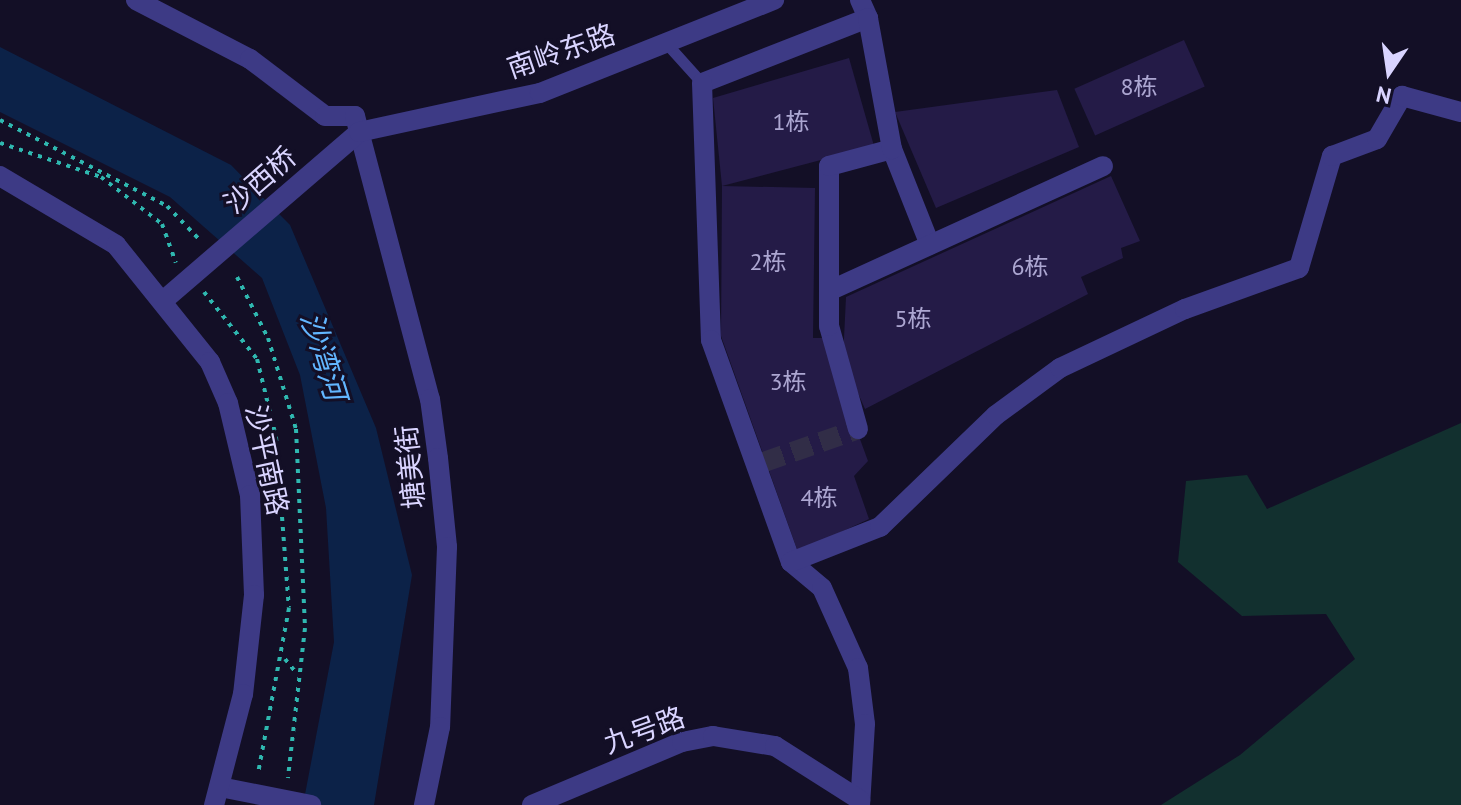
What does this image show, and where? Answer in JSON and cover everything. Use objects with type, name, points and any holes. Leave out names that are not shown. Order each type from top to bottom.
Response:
[{"type":"street","points":[[136,0],[250,59],[325,116],[355,116],[359,132]]},
{"type":"street","name":"南岭东路","points":[[359,132],[540,93],[774,0]]},
{"type":"street","points":[[860,802],[865,724],[858,668],[822,588],[791,562],[760,463],[711,340],[702,83],[864,9],[892,149],[930,245]]},
{"type":"street","points":[[791,562],[880,527],[996,415],[1060,368],[1185,309],[1299,268],[1332,156],[1377,139],[1402,96],[1461,112]]},
{"type":"street","name":"沙西桥","points":[[164,300],[359,132]]},
{"type":"street","name":"塘美街","points":[[359,132],[430,399],[444,517],[440,727],[424,805]]},
{"type":"street","points":[[858,429],[829,326],[829,166],[892,149]]},
{"type":"street","points":[[829,291],[1103,166]]},
{"type":"street","name":"沙平南路","points":[[0,176],[116,245],[164,300],[210,362],[242,447],[250,495],[250,648],[217,796]]},
{"type":"street","name":"九号路","points":[[532,805],[682,742],[713,736],[775,746],[860,802]]},
{"type":"street","points":[[217,796],[283,796],[311,805]]},
{"type":"lane","points":[[666,43],[702,83]]},
{"type":"path","points":[[0,120],[167,206],[199,239]]},
{"type":"path","points":[[237,277],[268,338],[296,429],[305,599],[295,750],[283,796]]},
{"type":"path","points":[[285,657],[298,676]]},
{"type":"green space","points":[[1461,423],[1461,805],[1161,805],[1240,755],[1355,659],[1326,614],[1242,616],[1178,562],[1186,481],[1247,475],[1267,509]]},
{"type":"water","name":"沙湾河","points":[[0,47],[231,165],[290,225],[376,428],[412,575],[374,805],[303,805],[334,642],[326,508],[300,375],[262,278],[170,197],[0,112]]},
{"type":"building","points":[[1184,40],[1205,87],[1095,135],[1074,89]]},
{"type":"building","points":[[849,58],[874,146],[722,186],[713,98]]},
{"type":"building","points":[[1057,90],[1079,147],[936,208],[895,112]]},
{"type":"building","points":[[1111,176],[1140,241],[1121,248],[1123,258],[1081,277],[1088,294],[865,409],[843,359],[846,297]]},
{"type":"building","points":[[722,186],[815,188],[813,338],[823,338],[868,461],[854,476],[869,519],[798,552],[721,336]]},
{"type":"tunnel","points":[[764,462],[858,429]]}]
